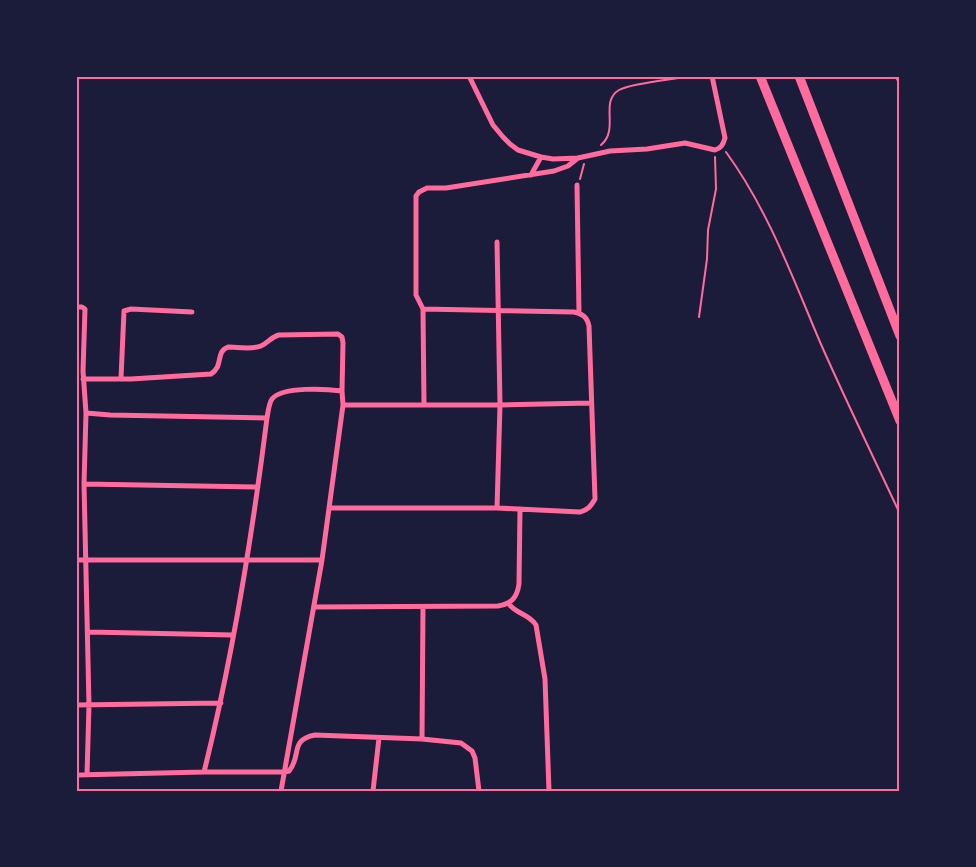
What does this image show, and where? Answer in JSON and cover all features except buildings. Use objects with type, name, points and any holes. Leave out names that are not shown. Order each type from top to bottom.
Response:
[{"type":"highway","points":[[760,76],[900,421]]},
{"type":"highway","points":[[799,76],[900,336]]},
{"type":"street","points":[[468,76],[494,125],[503,137],[518,150],[553,159],[588,157],[610,151],[647,149],[685,143],[715,150],[724,143],[724,134],[712,76]]},
{"type":"street","points":[[531,175],[541,157]]},
{"type":"street","points":[[424,405],[424,309],[416,295],[415,200],[419,192],[426,188],[446,188],[561,169],[573,164],[578,158]]},
{"type":"street","points":[[577,185],[578,313]]},
{"type":"street","points":[[497,242],[500,405],[497,508]]},
{"type":"street","points":[[76,307],[85,309],[83,379],[86,413],[84,484],[89,705],[87,775]]},
{"type":"street","points":[[121,378],[124,311],[131,309],[192,312]]},
{"type":"street","points":[[330,508],[497,508],[580,512],[591,506],[595,492],[590,402],[589,326],[586,317],[578,313],[424,309]]},
{"type":"street","points":[[83,379],[211,374],[216,371],[219,365],[223,349],[228,347],[257,347],[278,335],[338,334],[342,338],[343,405],[330,508],[281,791]]},
{"type":"street","points":[[76,336],[83,336]]},
{"type":"street","points":[[204,772],[221,703],[271,401],[283,392],[342,390]]},
{"type":"street","points":[[76,391],[84,391]]},
{"type":"street","points":[[343,405],[500,405],[590,402]]},
{"type":"street","points":[[86,413],[267,418]]},
{"type":"street","points":[[84,484],[258,487]]},
{"type":"street","points":[[314,607],[498,606],[509,604],[516,594],[519,584],[520,509]]},
{"type":"street","points":[[76,560],[322,560]]},
{"type":"street","points":[[509,604],[512,608],[532,618],[536,625],[545,679],[549,791]]},
{"type":"street","points":[[422,739],[423,607]]},
{"type":"street","points":[[88,632],[233,634]]},
{"type":"street","points":[[76,705],[221,703]]},
{"type":"street","points":[[76,775],[289,772],[297,746],[306,737],[315,735],[422,739],[461,743],[467,746],[475,758],[479,791]]},
{"type":"street","points":[[373,791],[379,738]]},
{"type":"path","points":[[599,146],[609,136],[611,100],[620,90],[691,76]]},
{"type":"path","points":[[895,76],[900,84]]},
{"type":"path","points":[[722,146],[763,211],[793,274],[821,343],[900,514]]},
{"type":"path","points":[[699,317],[707,259],[708,230],[716,188],[715,150]]},
{"type":"path","points":[[577,185],[588,157]]}]
